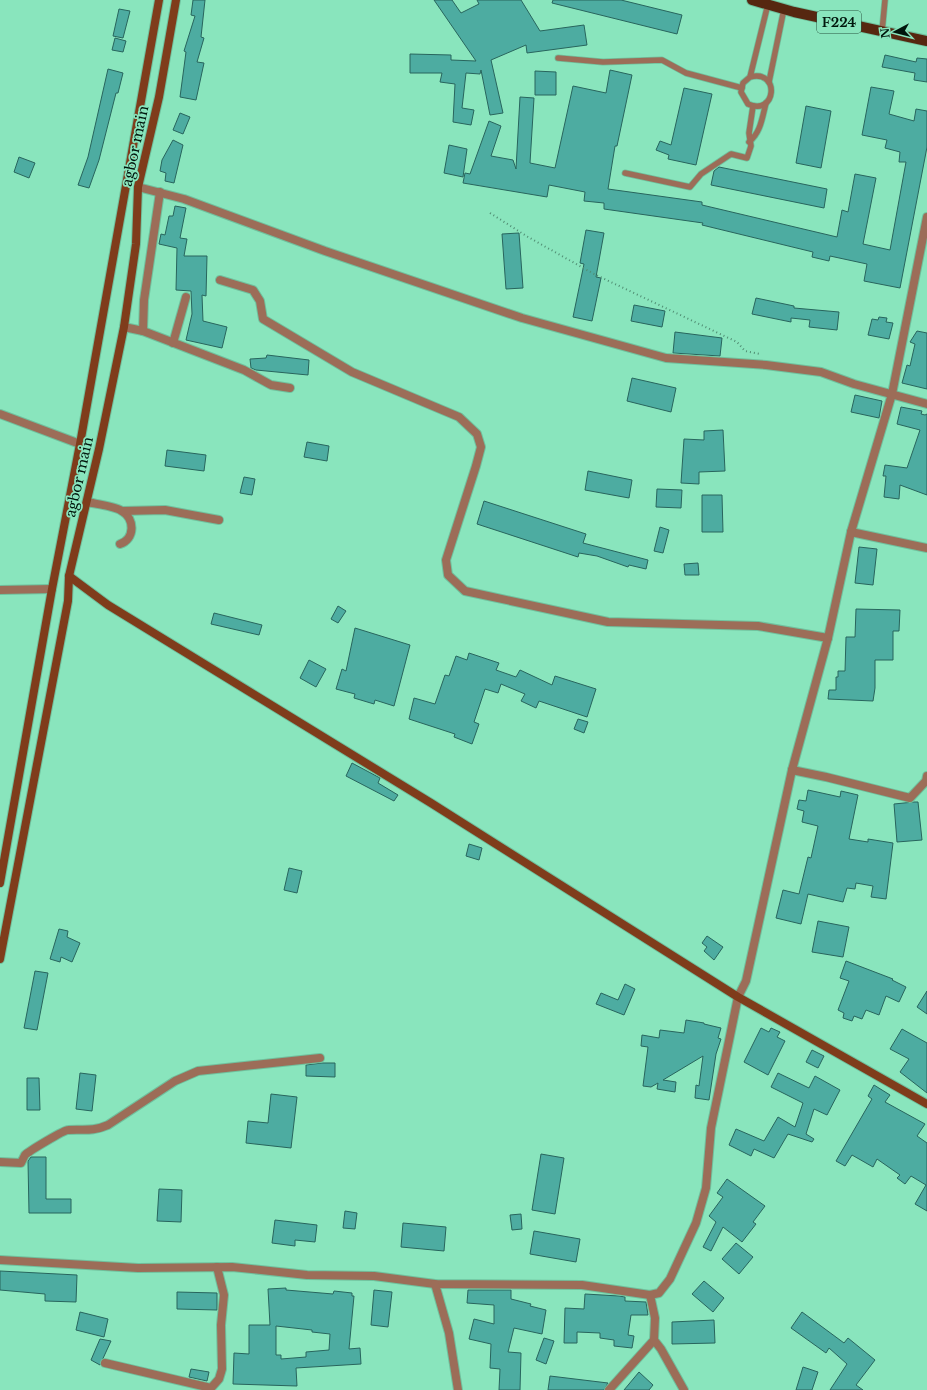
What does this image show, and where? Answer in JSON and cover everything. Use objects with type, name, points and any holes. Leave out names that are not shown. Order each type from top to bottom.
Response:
[{"type":"main road","name":"agbor main","points":[[0,879],[52,589],[80,444],[158,0]]},
{"type":"main road","name":"agbor main","points":[[0,958],[68,601],[69,576],[88,502],[124,327],[136,244],[138,187],[159,97],[176,0]]},
{"type":"main road","name":"F224","points":[[752,0],[882,32],[927,41]]},
{"type":"main road","points":[[69,576],[108,604],[431,803],[738,997],[927,1104]]},
{"type":"main road","points":[[27,734],[41,738]]},
{"type":"street","points":[[138,187],[160,192],[325,251],[530,320],[666,358],[766,365],[821,372],[854,384],[927,404]]},
{"type":"street","points":[[142,331],[144,300],[160,192]]},
{"type":"street","points":[[0,1260],[138,1268],[217,1267],[307,1275],[374,1276],[435,1284],[582,1285],[650,1295],[659,1293],[670,1279],[696,1223],[706,1188],[711,1128],[738,997],[746,981],[792,770],[828,638],[851,532],[892,394],[927,217]]},
{"type":"street","points":[[220,280],[253,290],[260,300],[263,319],[352,372],[459,418],[477,434],[481,447],[446,560],[448,574],[465,591],[608,622],[758,626],[828,638]]},
{"type":"street","points":[[173,343],[186,297]]},
{"type":"street","points":[[124,327],[142,331],[244,370],[270,385],[290,388]]},
{"type":"street","points":[[0,414],[80,444]]},
{"type":"street","points":[[88,502],[122,511],[165,510],[219,520]]},
{"type":"street","points":[[120,544],[125,542],[130,537],[132,531],[129,519],[122,511]]},
{"type":"street","points":[[851,532],[927,548]]},
{"type":"street","points":[[1,591],[52,589]]},
{"type":"street","points":[[792,770],[910,798],[926,781],[927,776]]},
{"type":"street","points":[[0,1162],[21,1163],[26,1154],[47,1142],[58,1133],[67,1130],[96,1130],[108,1125],[175,1080],[198,1071],[320,1058]]},
{"type":"street","points":[[105,1363],[212,1389],[219,1379],[222,1369],[221,1325],[224,1295],[217,1267]]},
{"type":"street","points":[[435,1284],[449,1333],[458,1390]]},
{"type":"street","points":[[609,1390],[654,1340],[655,1318],[650,1295]]},
{"type":"street","points":[[654,1340],[661,1349],[684,1390]]},
{"type":"lane","points":[[882,32],[885,0]]},
{"type":"lane","points":[[750,77],[768,4]]},
{"type":"lane","points":[[749,142],[756,136],[760,128],[766,103],[771,96],[769,82],[784,9]]},
{"type":"lane","points":[[558,58],[603,62],[662,60],[686,74],[742,88]]},
{"type":"lane","points":[[766,103],[752,106],[745,101],[742,88],[743,83],[750,77],[760,76],[769,82]]},
{"type":"lane","points":[[625,173],[690,187],[701,174],[731,154],[747,158],[751,146],[749,142],[752,106]]},
{"type":"path","points":[[490,213],[528,237],[594,274],[737,342],[745,351],[768,356],[766,365]]},
{"type":"building","points":[[193,0],[205,0],[201,37],[204,38],[197,62],[204,63],[196,100],[180,97],[186,52],[184,51],[195,16],[191,15]]},
{"type":"building","points":[[434,0],[452,0],[461,13],[479,4],[477,0],[521,0],[540,31],[584,25],[587,45],[527,53],[526,45],[491,60],[503,113],[490,115],[481,70],[480,74],[466,73],[462,108],[474,110],[471,125],[453,122],[455,84],[440,82],[442,73],[410,73],[410,54],[451,55],[451,60],[476,61]]},
{"type":"building","points":[[553,0],[621,0],[682,15],[677,34],[552,3]]},
{"type":"building","points":[[119,9],[130,11],[123,38],[113,36]]},
{"type":"building","points":[[115,38],[126,41],[123,52],[112,50]]},
{"type":"building","points":[[885,55],[916,62],[917,58],[927,59],[927,82],[914,80],[915,73],[882,67]]},
{"type":"building","points":[[108,69],[123,73],[118,93],[116,93],[99,160],[89,188],[78,185],[88,157]]},
{"type":"building","points":[[610,70],[632,75],[617,146],[615,146],[608,189],[702,202],[702,205],[837,237],[842,210],[848,212],[855,174],[876,178],[863,244],[890,250],[906,162],[899,162],[900,152],[885,148],[887,140],[862,135],[871,87],[894,91],[889,114],[914,121],[916,109],[927,111],[927,147],[900,288],[864,281],[867,264],[830,256],[829,261],[812,257],[813,252],[702,225],[703,223],[604,209],[604,203],[584,201],[585,192],[549,185],[547,197],[463,183],[465,173],[470,174],[489,121],[501,126],[491,156],[513,160],[516,169],[520,97],[534,98],[530,163],[555,168],[573,86],[606,93]]},
{"type":"building","points":[[535,71],[556,72],[556,95],[535,95]]},
{"type":"building","points":[[684,88],[712,94],[696,165],[668,159],[669,155],[656,150],[660,141],[671,145]]},
{"type":"building","points":[[806,106],[831,111],[821,168],[796,163]]},
{"type":"building","points":[[180,113],[190,117],[183,134],[173,130]]},
{"type":"building","points":[[173,140],[183,145],[174,183],[165,181],[166,173],[160,171],[162,160]]},
{"type":"building","points":[[449,145],[467,149],[463,177],[444,173]]},
{"type":"building","points":[[19,157],[35,163],[29,178],[14,172]]},
{"type":"building","points":[[719,167],[827,189],[824,208],[711,185],[714,171]]},
{"type":"building","points":[[175,206],[186,208],[180,238],[187,239],[184,256],[207,256],[206,296],[202,295],[203,321],[227,327],[222,348],[186,340],[192,314],[191,291],[176,290],[177,248],[159,244],[161,234],[165,235],[169,216],[173,216]]},
{"type":"building","points":[[586,230],[604,233],[596,277],[601,278],[592,321],[573,317],[584,264],[580,263]]},
{"type":"building","points":[[519,233],[523,288],[506,289],[502,234]]},
{"type":"building","points":[[756,298],[794,306],[794,308],[839,312],[837,330],[809,327],[810,320],[791,318],[791,322],[752,314]]},
{"type":"building","points":[[634,305],[665,311],[662,327],[631,321]]},
{"type":"building","points":[[879,317],[887,318],[886,322],[893,323],[889,339],[868,335],[872,319],[878,320]]},
{"type":"building","points":[[917,331],[927,333],[927,389],[902,383],[907,365],[910,366],[915,344],[910,342]]},
{"type":"building","points":[[675,332],[722,338],[720,356],[673,353]]},
{"type":"building","points":[[267,355],[309,360],[308,375],[256,370],[251,368],[250,359],[266,358]]},
{"type":"building","points":[[632,378],[676,388],[671,412],[627,401]]},
{"type":"building","points":[[855,395],[882,401],[879,418],[851,412]]},
{"type":"building","points":[[901,407],[922,411],[921,414],[927,414],[927,495],[900,485],[899,499],[884,497],[886,476],[883,476],[885,465],[907,468],[920,430],[897,424]]},
{"type":"building","points":[[723,430],[725,471],[699,472],[699,484],[681,483],[684,439],[704,440],[704,431]]},
{"type":"building","points":[[307,442],[329,446],[327,461],[304,457]]},
{"type":"building","points":[[167,450],[206,455],[204,471],[165,466]]},
{"type":"building","points":[[588,471],[632,480],[629,498],[585,490]]},
{"type":"building","points":[[244,477],[255,479],[252,495],[240,493]]},
{"type":"building","points":[[657,489],[682,490],[681,508],[656,507]]},
{"type":"building","points":[[702,495],[722,495],[723,532],[702,532]]},
{"type":"building","points":[[484,501],[586,534],[583,543],[648,560],[646,569],[629,565],[628,567],[597,556],[579,553],[578,557],[477,524]]},
{"type":"building","points":[[660,527],[669,530],[663,553],[654,551]]},
{"type":"building","points":[[859,547],[877,549],[873,585],[855,583]]},
{"type":"building","points":[[698,563],[699,575],[685,575],[684,564]]},
{"type":"building","points":[[338,606],[346,611],[338,623],[331,619]]},
{"type":"building","points":[[856,609],[900,610],[899,631],[893,631],[893,660],[875,660],[875,688],[873,701],[828,699],[829,690],[836,690],[836,677],[838,677],[838,671],[845,671],[846,637],[855,637]]},
{"type":"building","points":[[214,613],[262,625],[259,635],[211,624]]},
{"type":"building","points":[[355,628],[410,645],[394,706],[375,700],[374,704],[354,698],[355,694],[336,689],[342,669],[346,671]]},
{"type":"building","points":[[469,653],[499,663],[496,670],[516,677],[520,670],[552,685],[555,676],[596,689],[587,717],[539,701],[536,708],[521,701],[525,694],[501,684],[498,693],[485,689],[474,722],[479,724],[472,744],[454,737],[455,734],[409,719],[414,698],[435,704],[445,675],[449,676],[456,656],[467,660]]},
{"type":"building","points":[[309,660],[326,669],[316,687],[300,678]]},
{"type":"building","points":[[578,719],[588,722],[584,733],[574,729]]},
{"type":"building","points":[[352,763],[380,778],[378,783],[398,795],[394,801],[346,776]]},
{"type":"building","points":[[808,790],[840,797],[841,791],[858,795],[849,839],[868,842],[868,839],[893,843],[886,899],[871,897],[873,886],[856,883],[855,889],[847,888],[843,902],[808,894],[801,924],[776,918],[783,890],[799,894],[808,857],[811,858],[818,826],[802,822],[804,811],[797,809],[799,800],[806,801]]},
{"type":"building","points":[[918,802],[922,840],[897,842],[894,804]]},
{"type":"building","points":[[469,844],[482,848],[479,860],[466,856]]},
{"type":"building","points":[[289,868],[302,871],[297,893],[284,890]]},
{"type":"building","points":[[818,921],[849,927],[843,957],[812,952]]},
{"type":"building","points":[[59,929],[68,931],[67,937],[80,943],[72,962],[61,957],[60,962],[50,959]]},
{"type":"building","points":[[707,936],[723,947],[714,960],[704,951],[707,947],[702,943]]},
{"type":"building","points":[[846,961],[893,979],[892,980],[906,987],[899,1002],[886,996],[879,1015],[866,1010],[862,1019],[854,1016],[852,1021],[843,1018],[844,1013],[838,1010],[849,981],[840,978]]},
{"type":"building","points":[[35,971],[48,973],[37,1030],[24,1028]]},
{"type":"building","points":[[625,984],[635,989],[624,1015],[596,1004],[601,993],[618,1000]]},
{"type":"building","points":[[927,991],[927,1014],[917,1007]]},
{"type":"building","points":[[686,1020],[721,1028],[718,1038],[721,1039],[716,1054],[709,1100],[695,1098],[696,1085],[699,1086],[703,1056],[663,1080],[676,1082],[675,1092],[657,1089],[658,1083],[651,1087],[643,1086],[648,1047],[641,1046],[642,1035],[659,1038],[660,1030],[684,1033]]},
{"type":"building","points":[[761,1028],[769,1032],[771,1028],[780,1032],[777,1037],[785,1041],[768,1075],[744,1062]]},
{"type":"building","points":[[902,1029],[927,1043],[927,1093],[900,1072],[909,1059],[890,1049]]},
{"type":"building","points":[[812,1050],[824,1056],[818,1068],[806,1062]]},
{"type":"building","points":[[335,1063],[335,1077],[306,1076],[306,1065]]},
{"type":"building","points":[[80,1073],[96,1075],[92,1111],[76,1109]]},
{"type":"building","points":[[778,1073],[809,1088],[815,1076],[840,1090],[827,1115],[814,1109],[806,1134],[814,1139],[812,1142],[788,1134],[774,1158],[754,1149],[751,1156],[729,1145],[736,1129],[764,1141],[778,1117],[795,1127],[803,1103],[771,1087]]},
{"type":"building","points":[[27,1078],[39,1078],[40,1110],[27,1110]]},
{"type":"building","points":[[874,1085],[890,1095],[885,1102],[925,1124],[917,1136],[927,1143],[927,1211],[915,1204],[926,1185],[911,1176],[905,1184],[897,1178],[900,1175],[877,1159],[873,1167],[852,1155],[845,1166],[836,1161],[872,1099],[868,1096]]},
{"type":"building","points":[[271,1094],[297,1097],[291,1148],[246,1143],[248,1121],[268,1123]]},
{"type":"building","points":[[541,1154],[564,1158],[555,1214],[532,1210]]},
{"type":"building","points":[[31,1157],[46,1157],[46,1199],[71,1199],[71,1213],[29,1213],[28,1161]]},
{"type":"building","points":[[727,1179],[765,1206],[753,1222],[756,1224],[742,1242],[723,1227],[711,1251],[703,1247],[716,1222],[709,1216],[723,1197],[717,1193]]},
{"type":"building","points":[[159,1189],[182,1190],[181,1222],[157,1221]]},
{"type":"building","points":[[345,1211],[357,1213],[355,1229],[343,1228]]},
{"type":"building","points":[[521,1214],[522,1229],[512,1230],[510,1215]]},
{"type":"building","points":[[275,1220],[317,1225],[315,1242],[295,1240],[295,1246],[272,1243]]},
{"type":"building","points":[[403,1223],[446,1227],[444,1251],[401,1247]]},
{"type":"building","points":[[534,1231],[580,1239],[576,1262],[530,1254]]},
{"type":"building","points":[[736,1243],[753,1257],[739,1274],[722,1259]]},
{"type":"building","points":[[0,1271],[77,1275],[76,1302],[45,1301],[45,1294],[0,1290]]},
{"type":"building","points":[[704,1281],[724,1298],[713,1312],[692,1294]]},
{"type":"building","points":[[286,1288],[286,1290],[333,1294],[334,1291],[352,1293],[352,1296],[354,1296],[349,1349],[360,1348],[361,1364],[296,1368],[297,1386],[233,1384],[234,1353],[249,1354],[249,1325],[270,1325],[268,1289]],"holes":[[[276,1326],[312,1330],[312,1332],[330,1334],[329,1350],[306,1352],[306,1357],[281,1359],[281,1355],[276,1355]]]},
{"type":"building","points":[[374,1290],[392,1292],[388,1327],[371,1325]]},
{"type":"building","points":[[468,1290],[511,1290],[511,1299],[531,1304],[530,1306],[546,1310],[542,1334],[514,1328],[508,1352],[521,1353],[520,1390],[499,1390],[500,1369],[490,1368],[491,1344],[469,1339],[474,1319],[494,1324],[494,1305],[467,1303]]},
{"type":"building","points":[[177,1292],[217,1293],[217,1310],[177,1309]]},
{"type":"building","points":[[585,1294],[619,1296],[625,1297],[625,1301],[646,1302],[648,1315],[631,1315],[628,1335],[634,1336],[632,1348],[614,1346],[614,1340],[600,1338],[600,1333],[577,1332],[577,1343],[564,1343],[565,1308],[584,1309]]},
{"type":"building","points":[[80,1312],[108,1319],[104,1337],[76,1330]]},
{"type":"building","points":[[802,1312],[844,1343],[848,1338],[875,1360],[856,1385],[863,1390],[830,1390],[847,1364],[829,1348],[826,1353],[791,1328]]},
{"type":"building","points":[[714,1320],[715,1343],[672,1344],[672,1322]]},
{"type":"building","points":[[544,1338],[554,1341],[546,1364],[536,1360]]},
{"type":"building","points":[[100,1339],[111,1341],[100,1365],[91,1360]]},
{"type":"building","points":[[803,1367],[818,1372],[812,1390],[796,1390]]},
{"type":"building","points":[[191,1369],[209,1372],[207,1381],[189,1377]]},
{"type":"building","points":[[639,1372],[653,1385],[649,1390],[624,1390]]},
{"type":"building","points":[[550,1376],[608,1383],[604,1390],[548,1390]]}]
